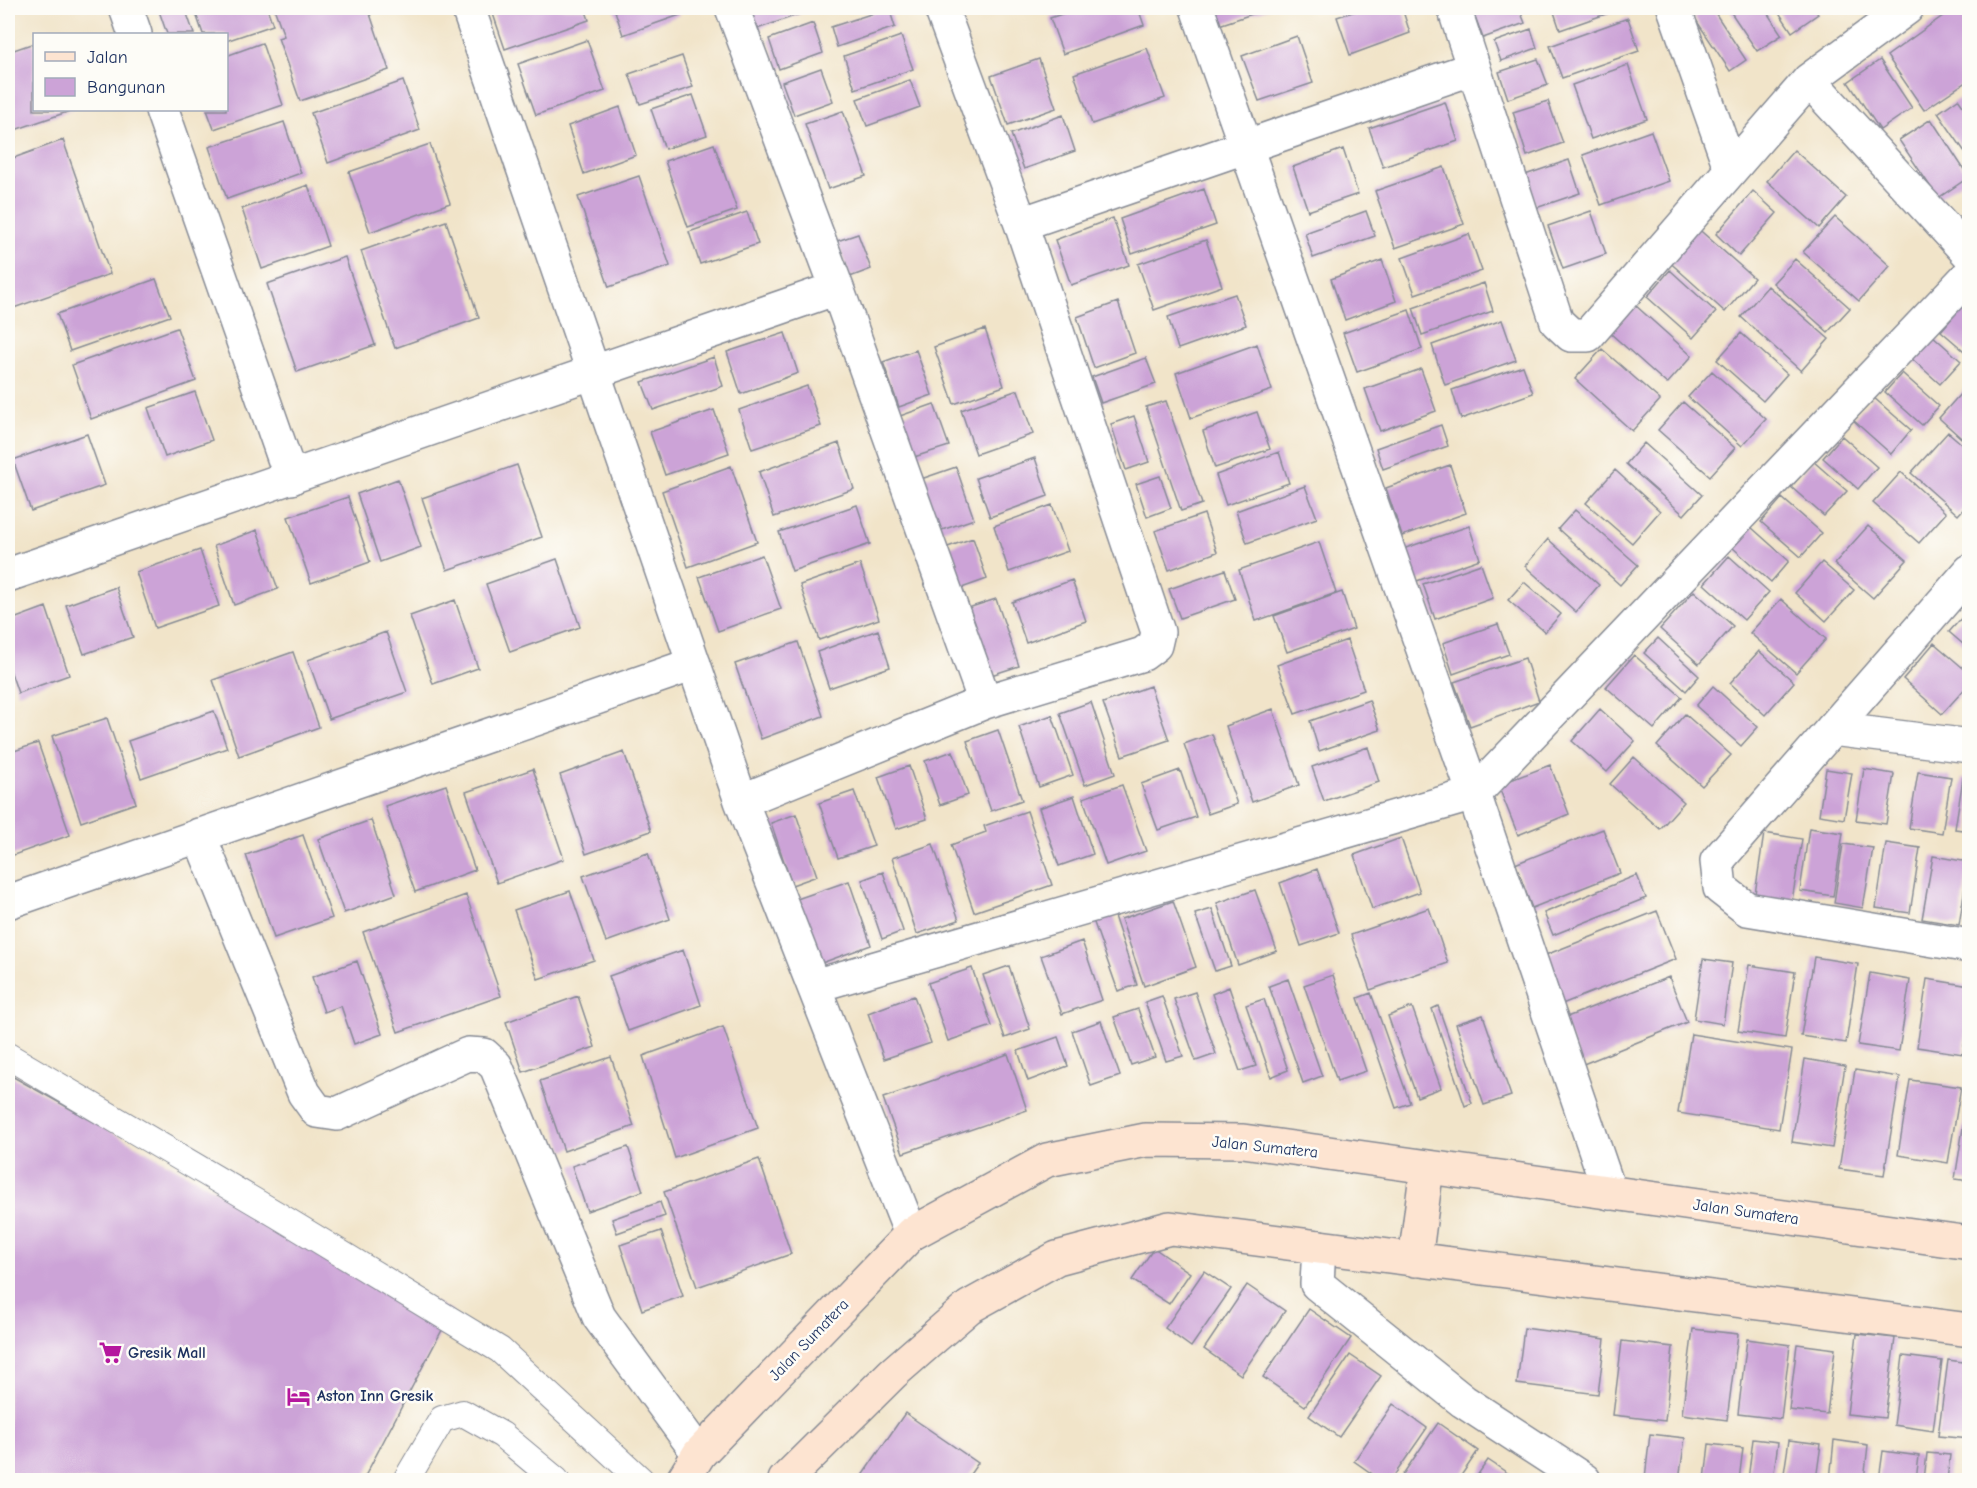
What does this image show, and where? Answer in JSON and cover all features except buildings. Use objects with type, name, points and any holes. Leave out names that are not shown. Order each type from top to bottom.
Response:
[{"type":"main road","name":"Jalan Sumatera","points":[[691,1467],[911,1234],[1047,1160],[1146,1140],[1243,1141],[1970,1243]]},
{"type":"main road","points":[[1415,1260],[1427,1167]]},
{"type":"main road","points":[[785,1480],[893,1373],[969,1307],[1057,1258],[1170,1228],[1970,1330]]},
{"type":"street","points":[[126,8],[135,33]]},
{"type":"street","points":[[468,8],[741,801],[911,1234]]},
{"type":"street","points":[[732,8],[837,288],[985,702]]},
{"type":"street","points":[[741,801],[985,702],[1143,654],[1155,645],[1158,632],[1021,225],[941,8]]},
{"type":"street","points":[[1197,8],[1474,794],[1610,1192]]},
{"type":"street","points":[[1454,8],[1557,322],[1571,335],[1588,335],[1809,80],[1907,8]]},
{"type":"street","points":[[1674,8],[1731,170]]},
{"type":"street","points":[[1021,225],[1245,145],[1474,68]]},
{"type":"street","points":[[1809,80],[1970,255]]},
{"type":"street","points":[[162,111],[291,478]]},
{"type":"street","points":[[814,986],[1474,794],[1970,274]]},
{"type":"street","points":[[9,569],[291,478],[837,288]]},
{"type":"street","points":[[1970,571],[1718,861],[1720,888],[1747,909],[1970,946]]},
{"type":"street","points":[[8,902],[694,664]]},
{"type":"street","points":[[1832,729],[1970,746]]},
{"type":"street","points":[[199,835],[304,1093],[317,1111],[337,1114],[468,1054],[484,1055],[496,1066],[599,1317],[691,1467]]},
{"type":"street","points":[[1319,1247],[1317,1284],[1463,1401],[1584,1480]]},
{"type":"lane","points":[[8,1056],[276,1214],[500,1350],[640,1480]]},
{"type":"lane","points":[[406,1480],[442,1419],[463,1413],[502,1435],[556,1480]]},
{"type":"place","name":"Gresik Mall","points":[[110,1353]]},
{"type":"place","name":"Aston Inn Gresik","points":[[299,1396]]}]
